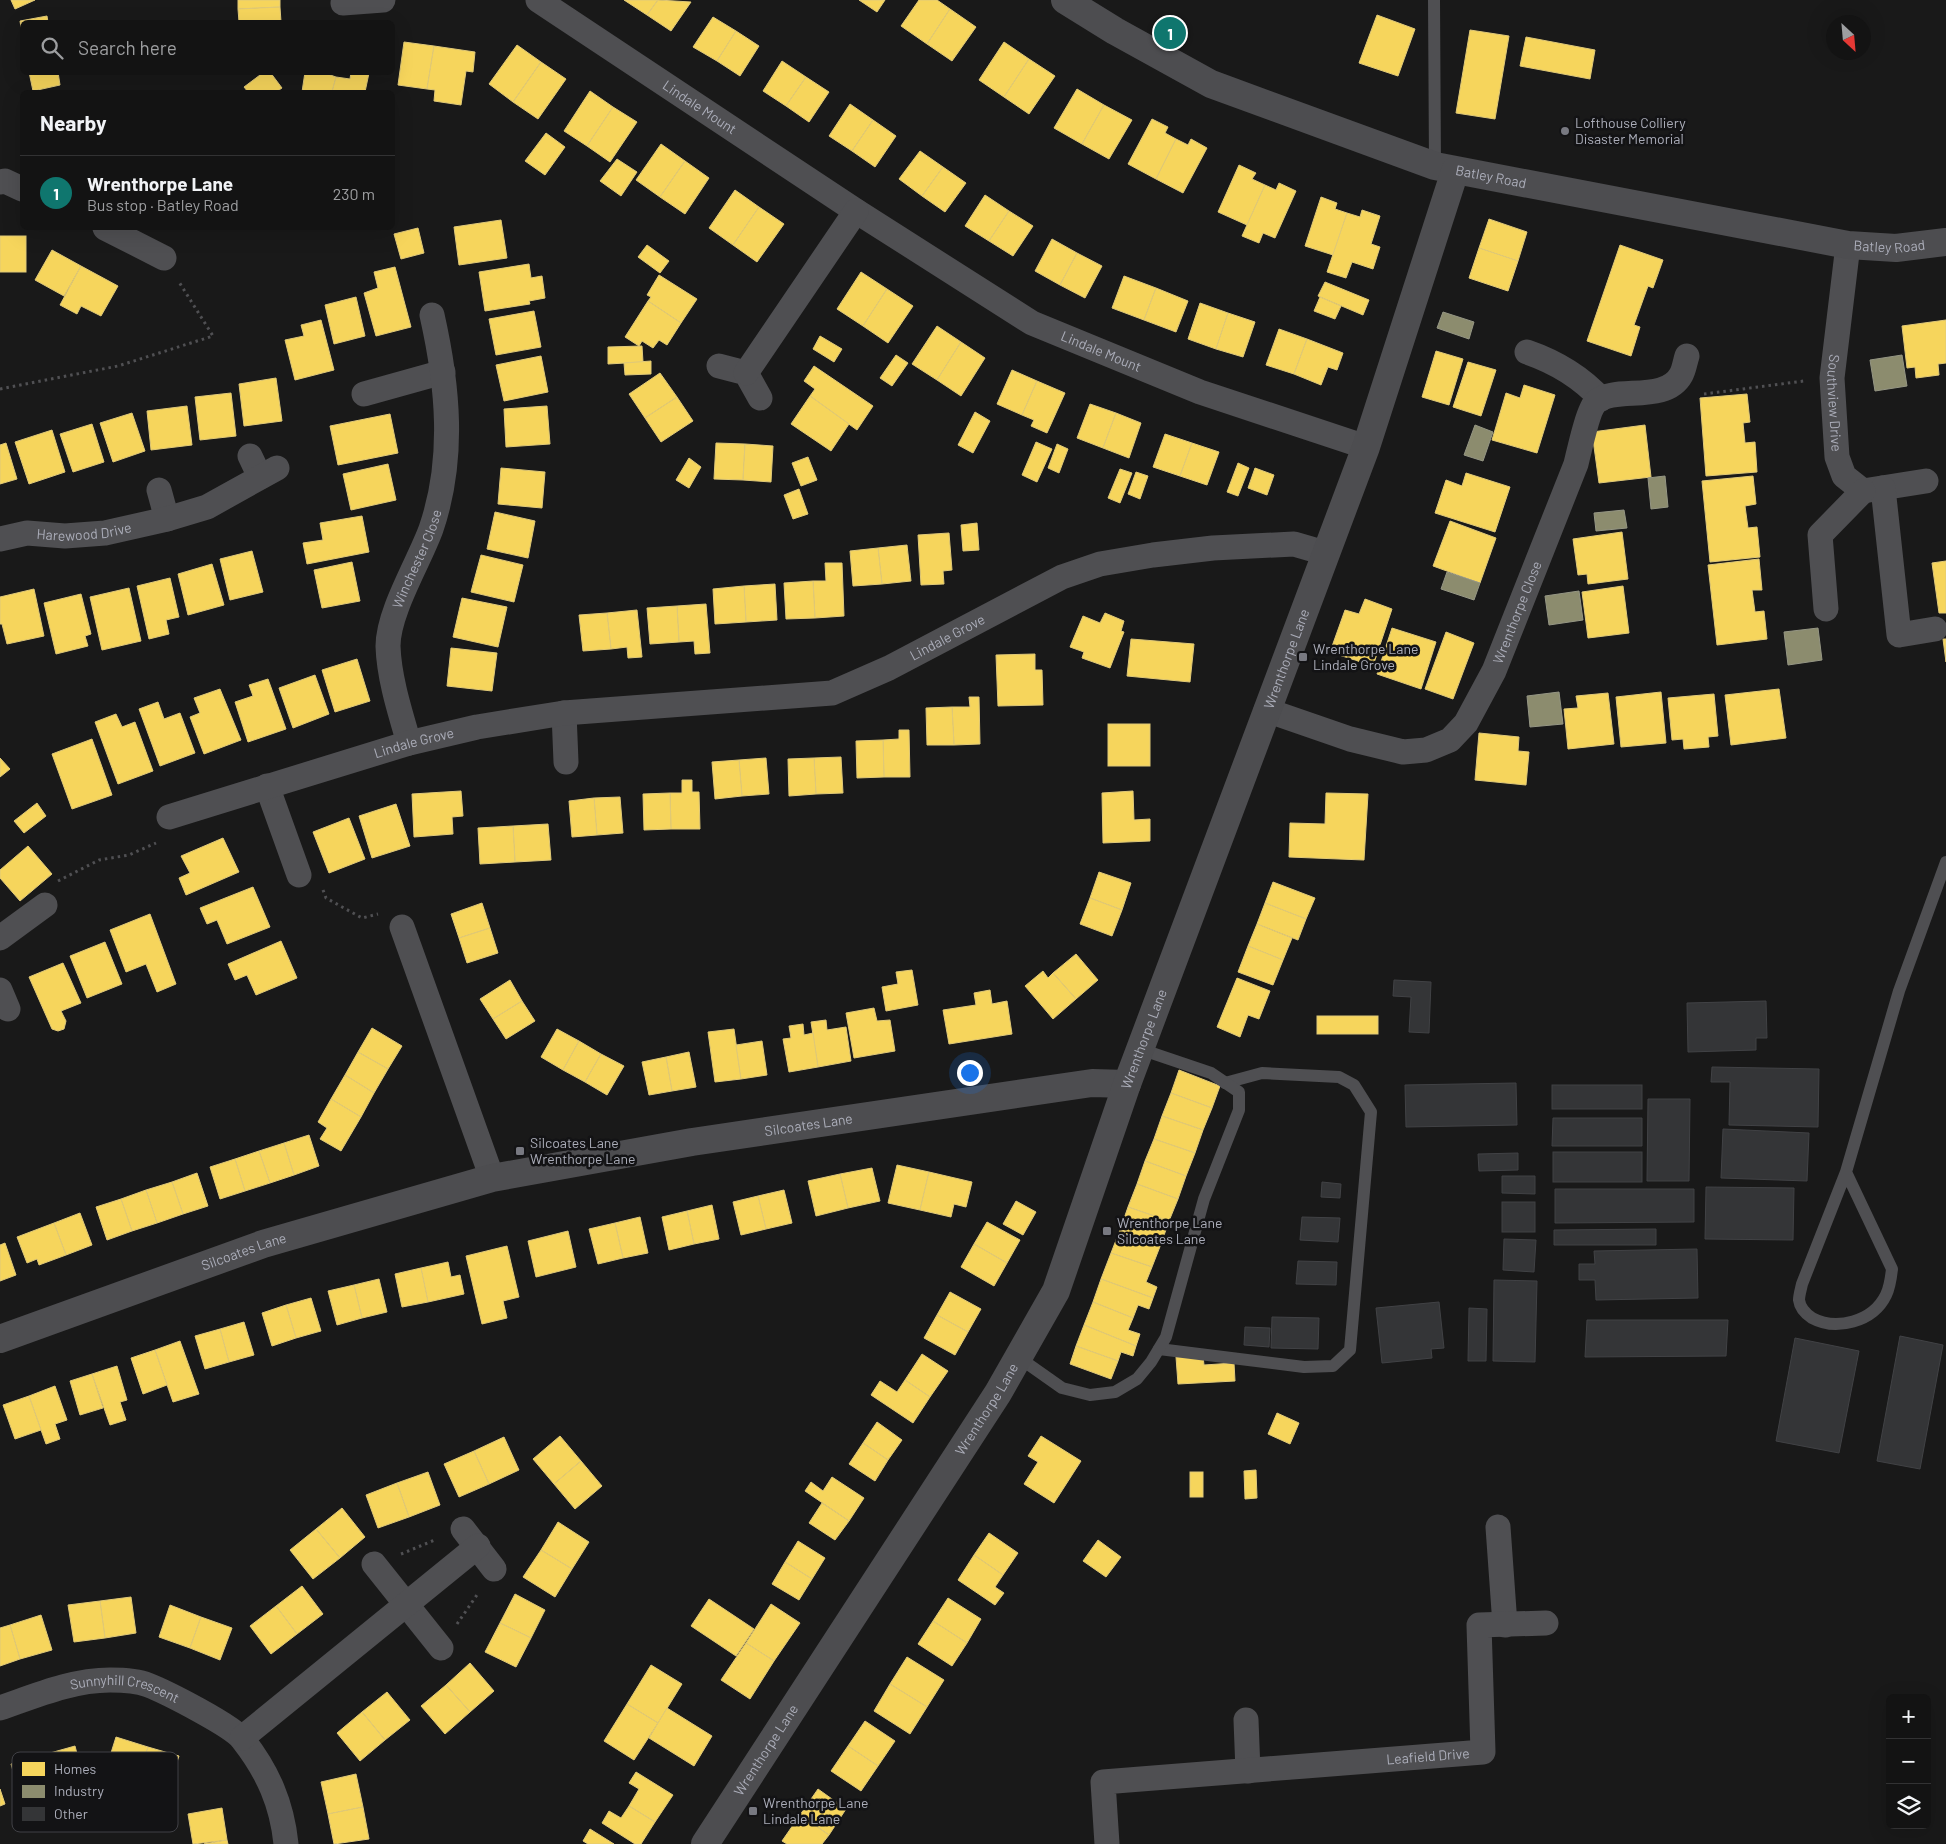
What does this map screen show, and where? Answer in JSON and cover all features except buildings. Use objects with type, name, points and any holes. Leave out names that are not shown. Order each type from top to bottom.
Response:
[{"type":"street","points":[[340,9],[383,0]]},
{"type":"street","name":"Batley Road","points":[[1066,0],[1116,31],[1211,84],[1445,169],[1848,245],[1896,248],[1946,242]]},
{"type":"street","name":"Lindale Mount","points":[[542,1],[856,211],[1032,323],[1200,392],[1366,447]]},
{"type":"street","name":"Wrenthorpe Lane","points":[[705,1844],[987,1410],[1056,1291],[1127,1084],[1366,447],[1445,169]]},
{"type":"street","points":[[746,373],[856,211]]},
{"type":"street","points":[[109,230],[164,258]]},
{"type":"street","name":"Southview Drive","points":[[1848,245],[1832,378],[1837,457],[1844,476],[1873,489]]},
{"type":"street","name":"Winchester Close","points":[[409,743],[392,674],[388,645],[396,613],[431,527],[442,480],[447,447],[447,410],[443,372],[432,316]]},
{"type":"street","points":[[1527,352],[1548,359],[1586,383],[1600,399],[1606,396],[1646,394],[1671,384],[1681,376],[1687,356]]},
{"type":"street","points":[[719,366],[746,373],[760,398]]},
{"type":"street","points":[[364,394],[443,372]]},
{"type":"street","name":"Wrenthorpe Close","points":[[1266,710],[1350,739],[1403,752],[1426,750],[1441,745],[1460,731],[1472,713],[1494,671],[1576,464],[1582,437],[1595,402],[1600,399]]},
{"type":"street","name":"Harewood Drive","points":[[0,538],[26,533],[65,536],[105,533],[168,519],[208,507],[262,467]]},
{"type":"street","points":[[1826,609],[1820,535],[1873,489],[1926,481]]},
{"type":"street","points":[[1873,489],[1886,512],[1899,635],[1935,628]]},
{"type":"street","points":[[159,490],[168,519]]},
{"type":"street","name":"Lindale Grove","points":[[169,817],[409,743],[477,727],[564,712],[832,693],[889,668],[1062,577],[1100,564],[1153,554],[1213,548],[1294,544],[1326,553]]},
{"type":"street","points":[[564,712],[566,762]]},
{"type":"street","points":[[267,786],[299,875]]},
{"type":"street","points":[[0,938],[46,905]]},
{"type":"street","points":[[402,927],[492,1178]]},
{"type":"street","name":"Silcoates Lane","points":[[0,1339],[263,1244],[492,1178],[692,1142],[1092,1082],[1127,1084]]},
{"type":"street","points":[[1498,1527],[1506,1626]]},
{"type":"street","points":[[242,1738],[407,1604],[470,1538],[494,1570]]},
{"type":"street","points":[[374,1564],[441,1648]]},
{"type":"street","name":"Leafield Drive","points":[[1107,1844],[1103,1782],[1483,1752],[1480,1625],[1506,1626],[1546,1623]]},
{"type":"street","name":"Sunnyhill Crescent","points":[[0,1708],[68,1685],[110,1680],[146,1684],[210,1717],[242,1738],[270,1782],[283,1816],[286,1844]]},
{"type":"street","points":[[1246,1720],[1248,1771]]},
{"type":"lane","points":[[1434,0],[1445,169]]},
{"type":"lane","points":[[1846,1172],[1892,1269],[1891,1277],[1886,1297],[1870,1313],[1844,1325],[1823,1324],[1805,1314],[1799,1300],[1802,1284],[1846,1172],[1899,991],[1946,862]]},
{"type":"lane","points":[[1018,1357],[1062,1388],[1090,1395],[1115,1392],[1137,1378],[1151,1362],[1166,1337],[1204,1199],[1239,1110],[1239,1092],[1211,1073],[1140,1049]]},
{"type":"lane","points":[[1159,1349],[1304,1367],[1333,1366],[1350,1350],[1371,1112],[1354,1086],[1339,1077],[1262,1073],[1225,1082]]},
{"type":"path","points":[[0,389],[118,366],[213,336],[164,258]]},
{"type":"path","points":[[1700,394],[1832,378]]},
{"type":"path","points":[[46,905],[52,885],[99,860],[129,855],[169,837],[169,817]]},
{"type":"path","points":[[299,875],[314,868],[326,898],[362,918],[395,910],[402,927]]},
{"type":"path","points":[[374,1564],[470,1538]]},
{"type":"path","points":[[441,1648],[494,1570]]},
{"type":"place","name":"Wrenthorpe Lane","points":[[1170,33]]},
{"type":"place","name":"Lofthouse Colliery Disaster Memorial","points":[[1565,131]]},
{"type":"place","name":"Wrenthorpe Lane Lindale Grove","points":[[1303,657]]},
{"type":"place","name":"Silcoates Lane Wrenthorpe Lane","points":[[520,1151]]},
{"type":"place","name":"Wrenthorpe Lane Silcoates Lane","points":[[1107,1231]]},
{"type":"place","name":"Wrenthorpe Lane Lindale Lane","points":[[753,1811]]}]
